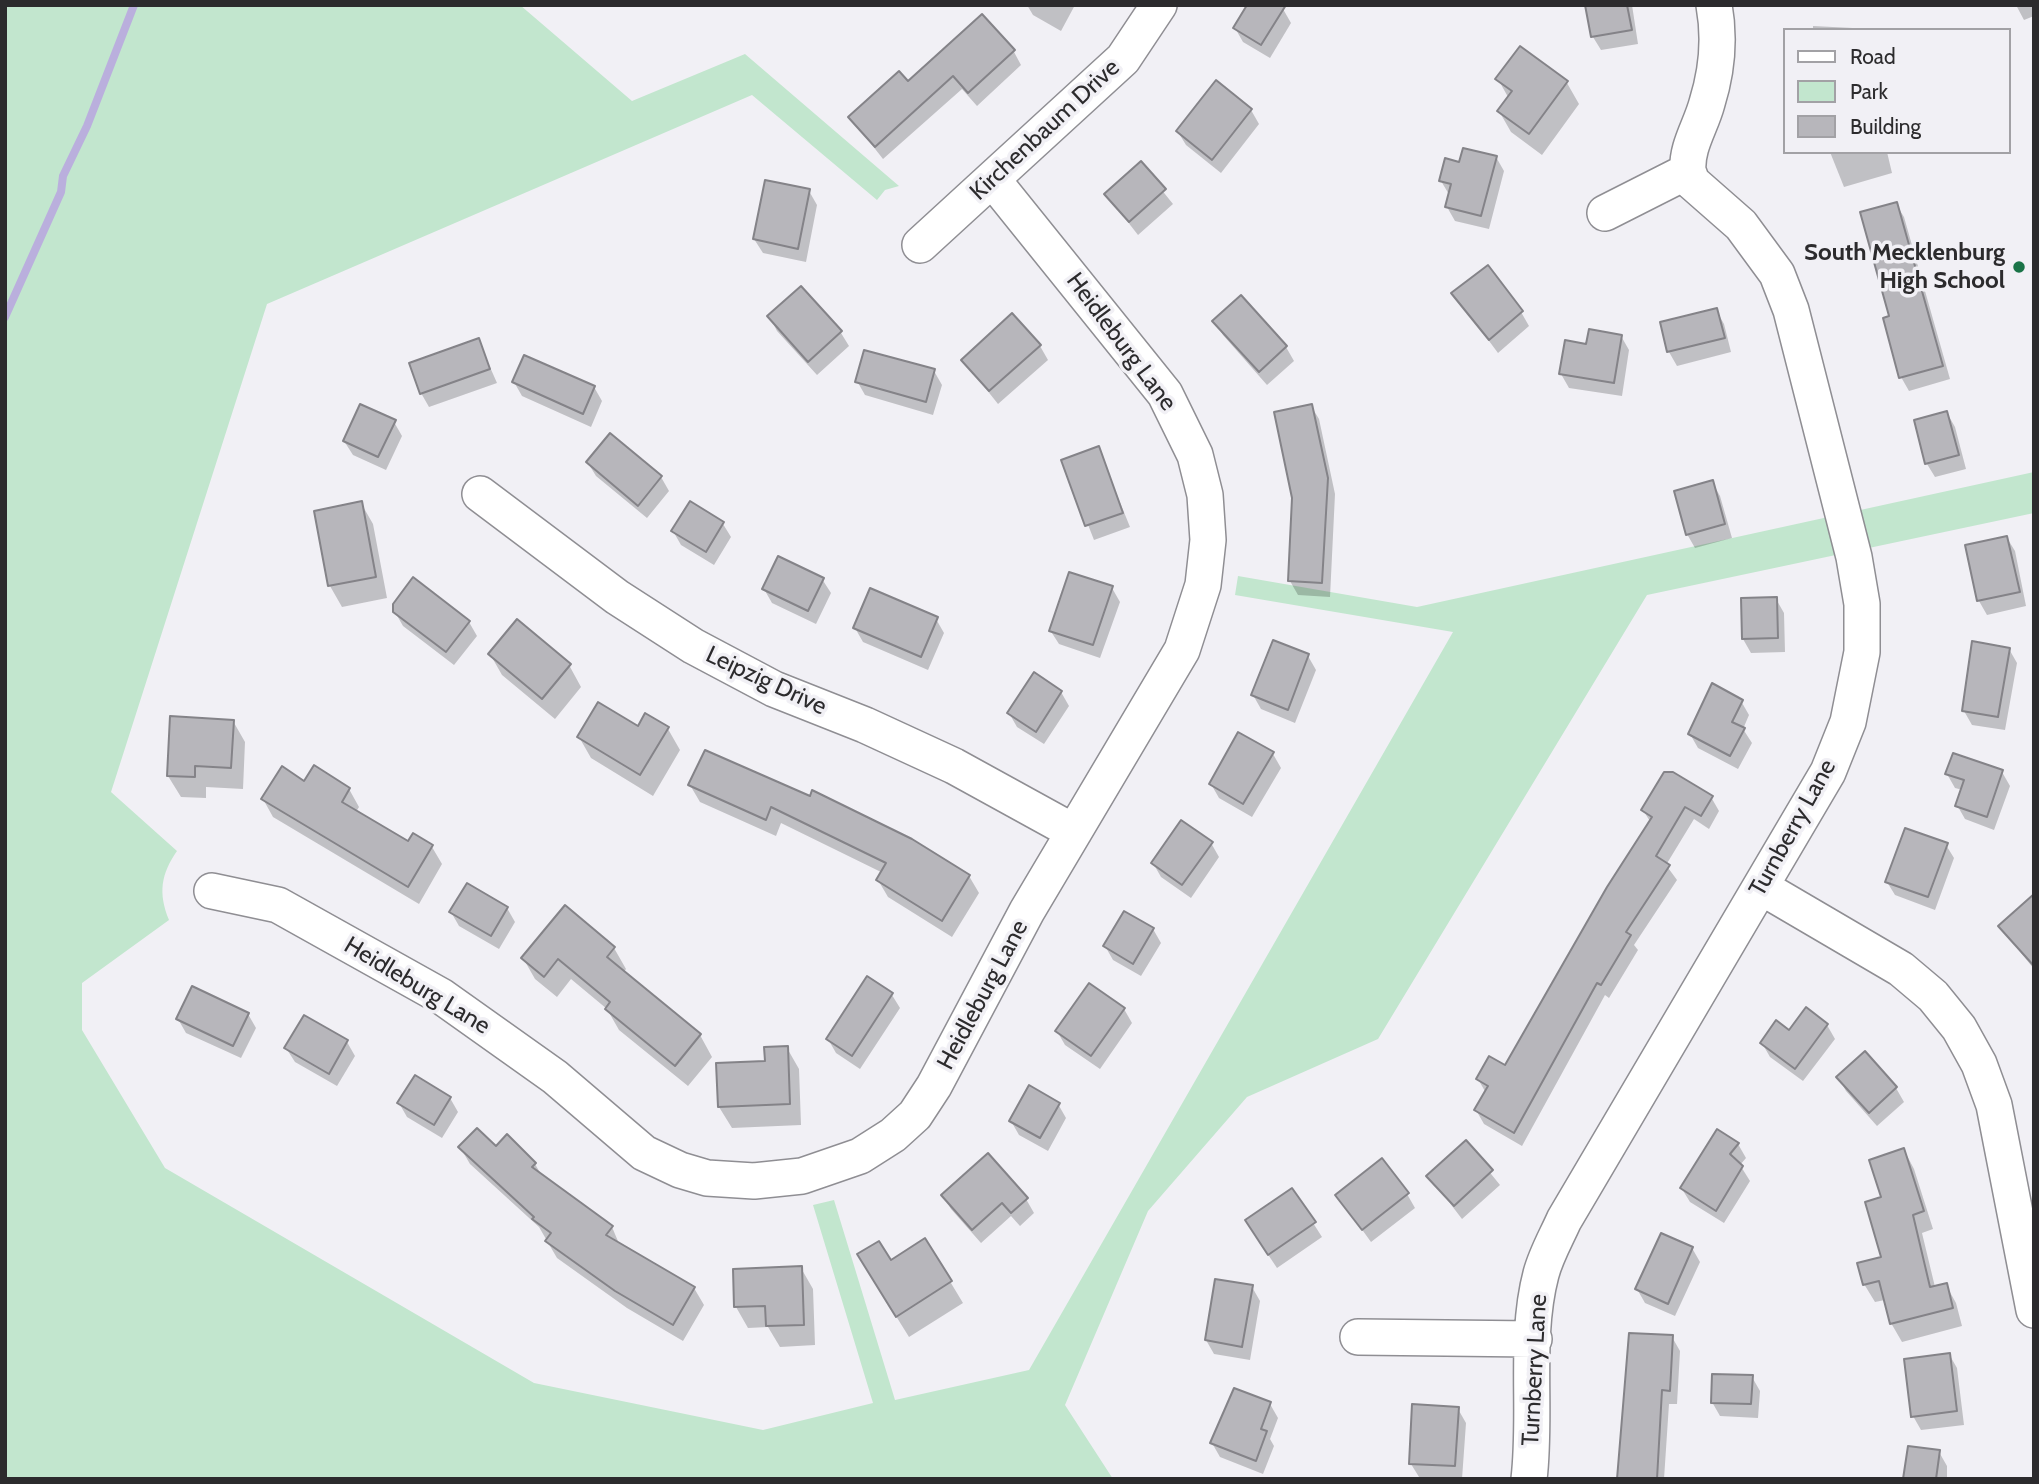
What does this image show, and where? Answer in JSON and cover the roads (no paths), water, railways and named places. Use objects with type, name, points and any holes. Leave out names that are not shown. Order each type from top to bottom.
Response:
[{"type":"street","name":"Kirchenbaum Drive","points":[[920,245],[1123,59],[1151,22],[1159,5]]},
{"type":"street","points":[[1605,213],[1688,171],[1687,159],[1707,103],[1716,66],[1718,27],[1714,5]]},
{"type":"street","name":"Turnberry Lane","points":[[1529,1479],[1533,1441],[1534,1339],[1541,1276],[1564,1220],[1828,772],[1848,722],[1862,652],[1862,604],[1854,557],[1791,310],[1767,257],[1741,225],[1692,182],[1688,171]]},
{"type":"street","name":"Heidleburg Lane","points":[[212,891],[278,905],[441,996],[555,1077],[613,1129],[662,1162],[707,1178],[754,1181],[823,1171],[860,1156],[893,1135],[915,1115],[934,1086],[1027,911],[1182,650],[1191,629],[1206,563],[1208,540],[1205,495],[1195,455],[1165,394],[992,179]]},
{"type":"street","name":"Leipzig Drive","points":[[480,494],[617,597],[693,646],[774,689],[865,725],[954,766],[1074,832]]},
{"type":"street","points":[[1761,887],[1901,969],[1933,996],[1959,1028],[1979,1064],[1994,1105],[2034,1310]]},
{"type":"street","points":[[1358,1338],[1534,1339]]},
{"type":"waterway","points":[[5,317],[61,192],[63,176],[87,126],[134,5]]},
{"type":"place","name":"South Mecklenburg High School","points":[[2019,267]]}]
